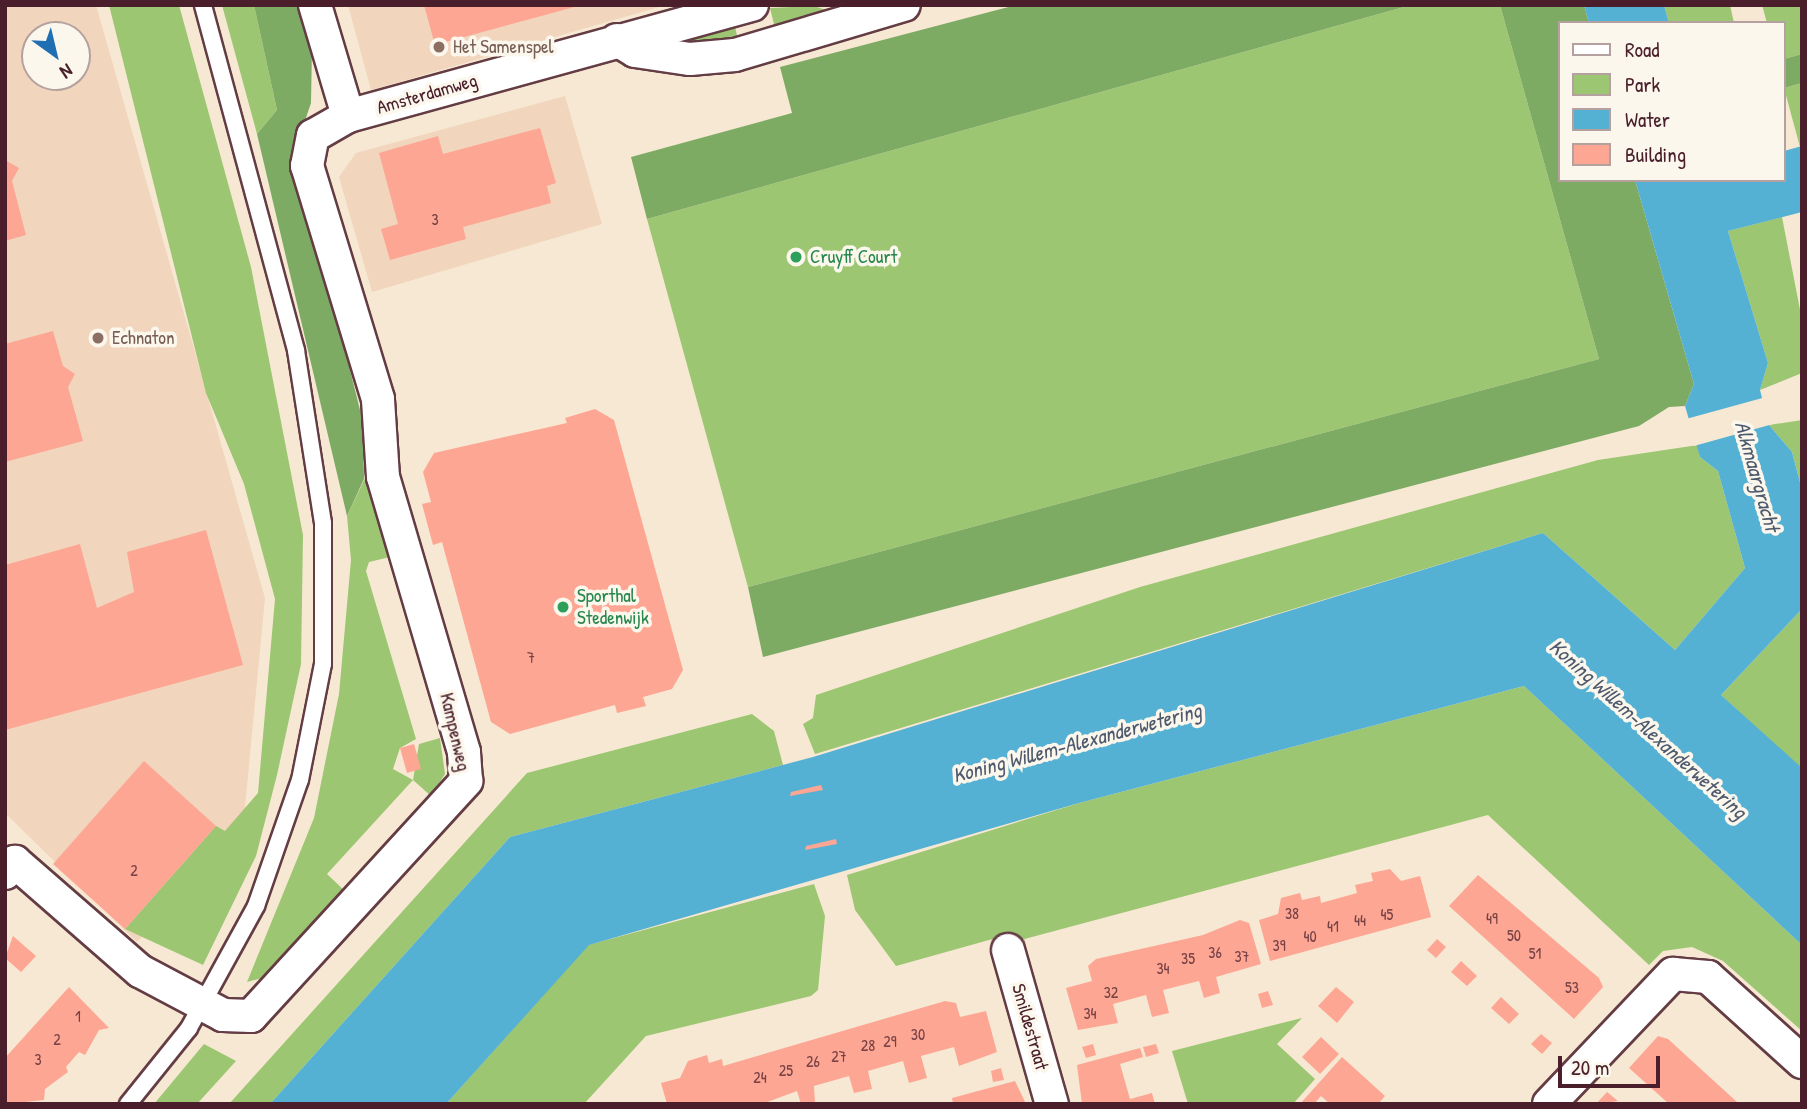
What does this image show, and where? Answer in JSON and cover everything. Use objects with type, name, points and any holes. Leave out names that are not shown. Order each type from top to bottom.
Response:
[{"type":"street","points":[[315,5],[348,116]]},
{"type":"street","name":"Amsterdamweg","points":[[348,116],[751,5]]},
{"type":"street","points":[[842,5],[893,8]]},
{"type":"street","points":[[617,40],[635,51],[690,59],[735,55],[893,8]]},
{"type":"street","name":"Kampenweg","points":[[10,868],[140,971],[203,1005],[239,1017],[262,1009],[466,781],[464,752],[383,477],[379,399],[307,166],[313,136],[348,116]]},
{"type":"street","name":"Smildestraat","points":[[1008,950],[1052,1104]]},
{"type":"street","points":[[1555,1097],[1673,974],[1708,977],[1802,1062]]},
{"type":"lane","points":[[128,1104],[203,1005],[256,906],[300,780],[323,664],[323,523],[296,349],[203,5]]},
{"type":"shaded area","name":"Echnaton","points":[[5,5],[96,5],[265,598],[243,828],[137,942],[5,813]]},
{"type":"shaded area","name":"Het Samenspel","points":[[348,5],[666,5],[371,90]]},
{"type":"shaded area","points":[[565,96],[602,224],[372,292],[339,177],[356,153]]},
{"type":"green space","points":[[109,5],[179,5],[251,267],[303,535],[301,664],[277,775],[256,856],[203,965],[125,929],[216,826],[225,831],[258,793],[275,599],[244,484],[206,393]]},
{"type":"green space","points":[[222,5],[254,5],[277,110],[257,134]]},
{"type":"green space","points":[[254,5],[299,5],[312,48],[311,103],[295,150],[363,422],[364,479],[347,516],[257,134],[277,110]]},
{"type":"green space","points":[[1016,5],[1411,5],[647,219],[631,157],[792,113],[780,67]]},
{"type":"green space","points":[[1411,5],[1500,5],[1599,359],[748,587],[647,219]]},
{"type":"green space","points":[[1500,5],[1584,5],[1588,21],[1559,21],[1559,182],[1636,182],[1694,384],[1685,406],[1669,407],[1639,426],[763,657],[748,587],[1599,359]]},
{"type":"green space","points":[[1664,5],[1730,5],[1734,21],[1668,21]]},
{"type":"green space","points":[[1762,5],[1802,5],[1802,54],[1786,58],[1786,21],[1766,21]]},
{"type":"green space","points":[[814,6],[838,14],[776,32],[770,8]]},
{"type":"green space","points":[[735,26],[738,41],[677,46],[680,36]]},
{"type":"green space","points":[[1802,54],[1802,83],[1786,87],[1786,58]]},
{"type":"green space","points":[[1802,83],[1800,147],[1786,95],[1786,87]]},
{"type":"green space","points":[[1782,217],[1802,320],[1802,373],[1760,390],[1768,363],[1728,231]]},
{"type":"green space","points":[[1802,420],[1802,490],[1792,452],[1769,425]]},
{"type":"green space","points":[[1698,445],[1700,457],[1718,471],[1745,568],[1675,650],[1543,533],[815,754],[803,724],[813,718],[816,695],[1140,587],[1598,460]]},
{"type":"green space","points":[[367,474],[390,557],[369,562],[366,571],[416,739],[400,748],[393,769],[413,780],[327,874],[348,894],[265,983],[262,978],[247,982],[314,818],[339,694],[351,560],[347,516]]},
{"type":"green space","points":[[1802,609],[1802,771],[1721,695]]},
{"type":"green space","points":[[1524,686],[1802,945],[1802,1031],[1723,961],[1692,947],[1663,951],[1649,965],[1488,815],[1017,941],[1014,933],[896,966],[855,910],[847,875],[1079,803]]},
{"type":"green space","points":[[752,714],[774,731],[783,765],[510,837],[270,1104],[229,1104],[527,773]]},
{"type":"green space","points":[[440,738],[445,774],[431,796],[413,780],[419,744]]},
{"type":"green space","points":[[814,884],[825,916],[818,990],[811,996],[646,1036],[584,1104],[446,1104],[588,945]]},
{"type":"green space","points":[[1302,1018],[1277,1044],[1315,1079],[1293,1104],[1188,1104],[1172,1051]]},
{"type":"green space","points":[[204,1044],[236,1061],[197,1104],[154,1104]]},
{"type":"water","points":[[1584,5],[1664,5],[1668,21],[1588,21]]},
{"type":"water","points":[[1802,146],[1802,212],[1728,231],[1768,363],[1760,390],[1769,425],[1792,452],[1802,490],[1802,609],[1721,695],[1802,768],[1802,945],[1524,686],[1079,803],[589,945],[446,1104],[270,1104],[510,837],[813,757],[1543,533],[1675,650],[1745,568],[1718,471],[1700,457],[1685,406],[1694,384],[1636,182],[1786,182],[1786,150]]},
{"type":"pier","points":[[1766,397],[1773,424],[1694,446],[1686,419]]},
{"type":"building","points":[[424,5],[578,5],[578,6],[435,45]]},
{"type":"building","points":[[540,128],[556,183],[547,186],[551,203],[463,227],[466,239],[390,260],[381,229],[398,224],[379,153],[438,136],[443,154]]},
{"type":"building","points":[[5,160],[19,168],[12,181],[26,235],[5,241]]},
{"type":"building","points":[[53,331],[63,366],[75,374],[68,387],[83,441],[5,462],[5,344]]},
{"type":"building","name":"Sporthal Stedenwijk","points":[[595,409],[614,420],[683,670],[672,689],[643,697],[646,706],[617,713],[615,705],[510,734],[491,722],[442,542],[433,545],[422,504],[431,502],[423,472],[434,453],[567,423],[565,418]]},
{"type":"building","points":[[206,530],[243,665],[5,730],[5,565],[80,544],[97,608],[134,592],[127,552]]},
{"type":"building","points":[[414,744],[421,769],[407,773],[400,748]]},
{"type":"building","points":[[144,761],[216,826],[125,929],[53,864]]},
{"type":"building","points":[[821,785],[823,790],[790,796],[791,792]]},
{"type":"building","points":[[836,839],[837,844],[805,850],[806,846]]},
{"type":"building","points":[[1390,869],[1401,881],[1420,876],[1431,917],[1270,961],[1259,920],[1278,914],[1281,898],[1300,893],[1302,900],[1320,896],[1321,903],[1357,893],[1355,885],[1373,881],[1371,873]]},
{"type":"building","points":[[1478,875],[1599,978],[1603,987],[1574,1019],[1449,906]]},
{"type":"building","points":[[1240,920],[1249,923],[1261,964],[1216,977],[1220,993],[1204,998],[1199,981],[1163,990],[1169,1013],[1152,1017],[1146,995],[1113,1004],[1118,1023],[1078,1030],[1066,988],[1092,981],[1088,966],[1096,959],[1203,935]]},
{"type":"building","points":[[13,936],[36,956],[21,972],[5,958]]},
{"type":"building","points":[[1437,939],[1446,947],[1436,958],[1427,950]]},
{"type":"building","points":[[1461,961],[1477,976],[1467,986],[1451,972]]},
{"type":"building","points":[[69,987],[109,1028],[99,1030],[85,1055],[79,1052],[66,1067],[68,1072],[45,1089],[44,1100],[5,1104],[5,1058]]},
{"type":"building","points":[[1336,987],[1354,1002],[1337,1023],[1318,1006]]},
{"type":"building","points":[[1268,991],[1273,1005],[1262,1008],[1258,994]]},
{"type":"building","points":[[1501,997],[1519,1014],[1509,1024],[1491,1008]]},
{"type":"building","points":[[945,1001],[956,1003],[960,1017],[986,1011],[997,1052],[959,1066],[954,1047],[921,1056],[927,1078],[909,1083],[903,1061],[868,1071],[872,1089],[854,1093],[849,1076],[814,1086],[815,1104],[801,1104],[797,1091],[762,1104],[667,1104],[661,1083],[680,1078],[688,1061],[707,1055],[709,1063],[722,1059],[723,1066]]},
{"type":"building","points":[[1541,1034],[1552,1043],[1542,1054],[1531,1044]]},
{"type":"building","points":[[1658,1036],[1668,1039],[1737,1102],[1669,1104],[1629,1068]]},
{"type":"building","points":[[1321,1037],[1339,1054],[1320,1074],[1302,1057]]},
{"type":"building","points":[[1093,1044],[1096,1055],[1086,1058],[1082,1047]]},
{"type":"building","points":[[1156,1044],[1159,1053],[1146,1057],[1143,1047]]},
{"type":"building","points":[[1140,1048],[1143,1057],[1120,1064],[1130,1099],[1152,1093],[1155,1104],[1082,1104],[1077,1065]]},
{"type":"building","points":[[1342,1057],[1385,1096],[1378,1104],[1330,1104],[1321,1096],[1314,1104],[1300,1104]]},
{"type":"building","points":[[1001,1068],[1004,1080],[993,1082],[991,1071]]},
{"type":"building","points":[[1015,1081],[1026,1104],[953,1104],[952,1098]]},
{"type":"building","points":[[1607,1092],[1618,1101],[1596,1104]]},
{"type":"place","name":"Het Samenspel","points":[[439,47]]},
{"type":"place","name":"Cruyff Court","points":[[796,257]]},
{"type":"place","name":"Echnaton","points":[[98,338]]},
{"type":"place","name":"Sporthal Stedenwijk","points":[[563,607]]},
{"type":"water label","name":"Alkmaargracht","points":[[1757,476]]},
{"type":"water label","name":"Koning Willem-Alexanderwetering","points":[[1648,729]]},
{"type":"water label","name":"Koning Willem-Alexanderwetering","points":[[1077,743]]}]
